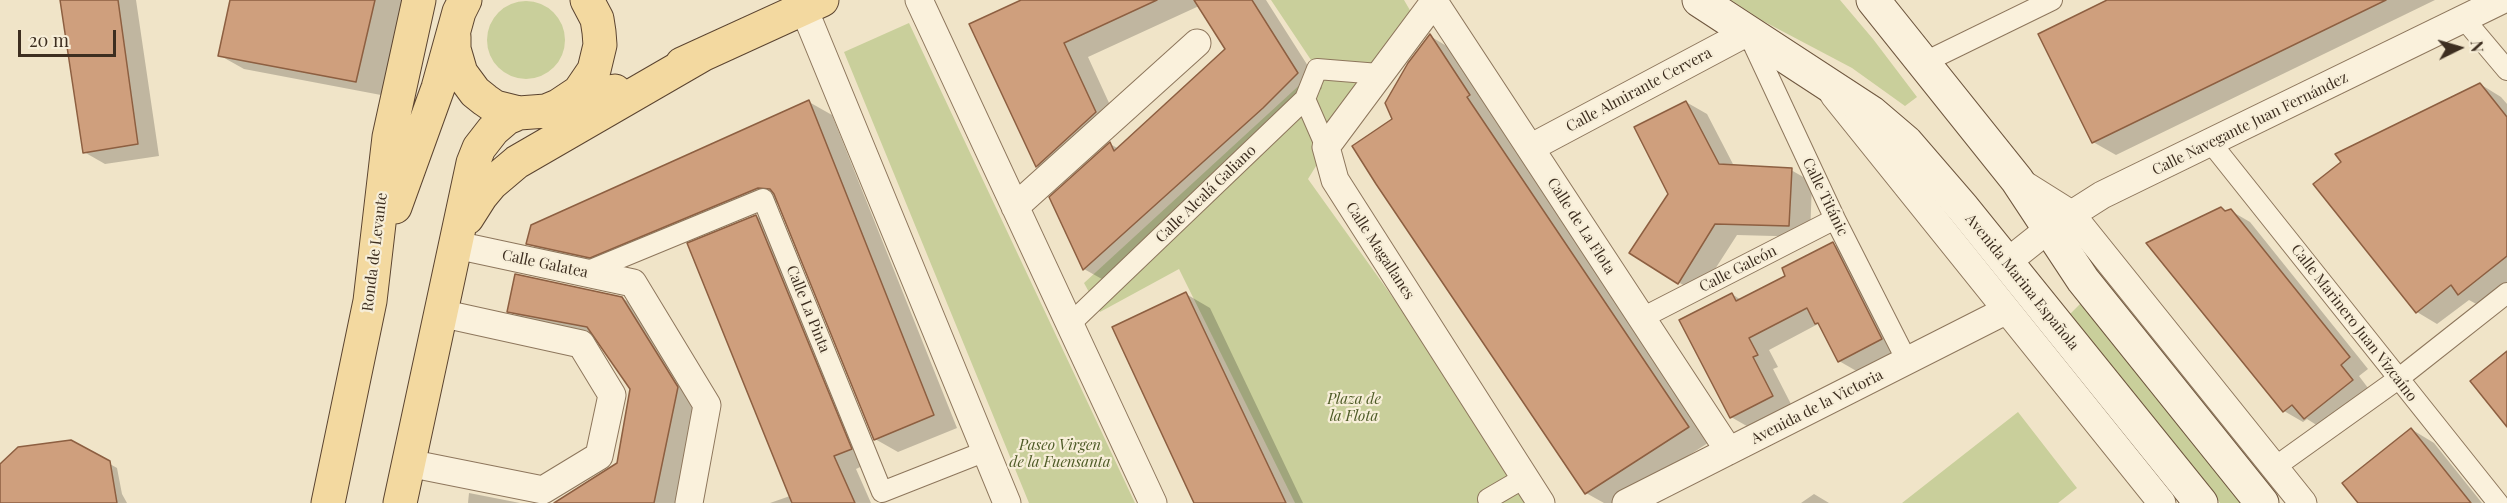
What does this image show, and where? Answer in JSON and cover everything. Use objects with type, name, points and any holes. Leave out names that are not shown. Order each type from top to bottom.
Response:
[{"type":"main road","name":"Ronda de Levante","points":[[328,503],[370,301],[389,136],[418,0]]},
{"type":"main road","points":[[465,0],[455,24],[457,61],[475,92],[495,107],[519,113],[532,113],[628,87],[813,4]]},
{"type":"main road","points":[[558,106],[579,92],[594,70],[599,32],[597,19],[587,0]]},
{"type":"main road","name":"Avenida Marina Española","points":[[1699,0],[1872,113],[1906,142],[2201,503]]},
{"type":"main road","points":[[1873,0],[2017,180],[2060,221],[2083,280],[2262,503]]},
{"type":"main road","points":[[370,301],[402,183],[454,37]]},
{"type":"main road","points":[[456,245],[471,211],[481,196],[503,173],[532,153],[702,55]]},
{"type":"main road","points":[[400,503],[476,153],[493,130],[507,118],[519,113]]},
{"type":"street","points":[[919,0],[1153,503]]},
{"type":"street","points":[[1923,63],[2052,0]]},
{"type":"street","name":"Calle Navegante Juan Fernández","points":[[2007,263],[2060,221],[2102,195],[2502,0]]},
{"type":"street","points":[[1326,147],[1434,1]]},
{"type":"street","name":"Calle de La Flota","points":[[1434,1],[1729,451]]},
{"type":"street","points":[[813,4],[1008,503]]},
{"type":"street","points":[[2464,19],[2507,70]]},
{"type":"street","name":"Calle Almirante Cervera","points":[[1530,148],[1748,32]]},
{"type":"street","name":"Calle Titánic","points":[[1748,32],[1835,219],[1907,361]]},
{"type":"street","points":[[1015,207],[1197,43]]},
{"type":"street","points":[[1326,147],[1305,99],[1317,69],[1379,74]]},
{"type":"street","name":"Avenida Marina Española","points":[[1824,82],[2162,503]]},
{"type":"street","name":"Calle Alcalá Galiano","points":[[1070,324],[1305,99]]},
{"type":"street","name":"Calle Marinero Juan Vizcaíno","points":[[2211,143],[2498,503]]},
{"type":"street","name":"Calle Magallanes","points":[[1326,147],[1335,180],[1540,503]]},
{"type":"street","name":"Calle La Pinta","points":[[586,273],[763,199],[882,492],[986,451]]},
{"type":"street","name":"Calle Galeón","points":[[1642,318],[1835,219]]},
{"type":"street","points":[[2060,221],[2275,467],[2303,503]]},
{"type":"street","name":"Calle Galatea","points":[[456,245],[633,283],[707,405],[688,503]]},
{"type":"street","points":[[2275,467],[2398,379],[2507,293]]},
{"type":"street","name":"Avenida de la Victoria","points":[[1626,503],[2007,310]]},
{"type":"street","points":[[408,463],[543,490],[598,456],[610,405],[612,395],[581,344],[440,313]]},
{"type":"street","points":[[1488,499],[1524,478]]},
{"type":"green space","name":"Plaza de la Flota","points":[[1271,0],[1404,0],[1411,12],[1308,179],[1540,503],[1295,503],[1179,269],[1100,312],[1084,283],[1317,69]]},
{"type":"green space","points":[[1731,0],[1840,0],[1917,97],[1905,106],[1852,68],[1763,21]]},
{"type":"green space","points":[[526,1],[541,4],[553,13],[562,25],[565,40],[562,55],[553,67],[541,76],[526,79],[511,76],[499,67],[490,55],[487,40],[490,25],[499,13],[511,4]]},
{"type":"green space","name":"Paseo Virgen de la Fuensanta","points":[[909,23],[1135,503],[1029,503],[844,52]]},
{"type":"green space","points":[[2082,302],[2244,503],[2220,503],[2070,314]]},
{"type":"green space","points":[[2018,412],[2077,488],[2058,503],[1902,503]]},
{"type":"building","points":[[60,0],[118,0],[138,144],[83,153]]},
{"type":"building","points":[[230,0],[375,0],[356,82],[218,56]]},
{"type":"building","points":[[1021,0],[1157,0],[1064,43],[1096,112],[1036,167],[969,24]]},
{"type":"building","points":[[1194,0],[1252,0],[1298,73],[1263,108],[1083,270],[1049,197],[1110,142],[1114,151],[1225,49]]},
{"type":"building","points":[[2107,0],[2386,0],[2092,143],[2038,34]]},
{"type":"building","points":[[1430,34],[1470,95],[1467,97],[1689,427],[1585,494],[1352,146],[1392,119],[1385,103],[1408,63]]},
{"type":"building","points":[[2480,83],[2507,117],[2507,256],[2458,295],[2451,285],[2416,313],[2313,184],[2341,162],[2335,154]]},
{"type":"building","points":[[809,100],[934,415],[874,440],[770,189],[758,188],[590,258],[526,244],[531,225]]},
{"type":"building","points":[[1686,101],[1719,164],[1792,168],[1789,226],[1715,224],[1678,284],[1629,253],[1668,194],[1634,127]]},
{"type":"building","points":[[2221,207],[2225,211],[2231,209],[2350,357],[2341,365],[2353,380],[2304,419],[2292,405],[2283,412],[2146,243]]},
{"type":"building","points":[[756,215],[852,449],[834,456],[855,503],[792,503],[687,243]]},
{"type":"building","points":[[1833,242],[1882,339],[1838,362],[1818,323],[1815,324],[1807,308],[1749,338],[1758,355],[1753,357],[1773,396],[1730,418],[1679,320],[1732,293],[1736,301],[1785,276],[1782,268]]},
{"type":"building","points":[[515,274],[622,297],[678,387],[654,503],[554,503],[617,463],[630,389],[587,327],[507,312]]},
{"type":"building","points":[[1186,292],[1286,503],[1194,503],[1112,327]]},
{"type":"building","points":[[2507,351],[2507,427],[2470,381]]},
{"type":"building","points":[[2411,428],[2471,503],[2358,503],[2342,483]]},
{"type":"building","points":[[71,440],[110,461],[117,503],[0,503],[0,464],[18,447]]}]
